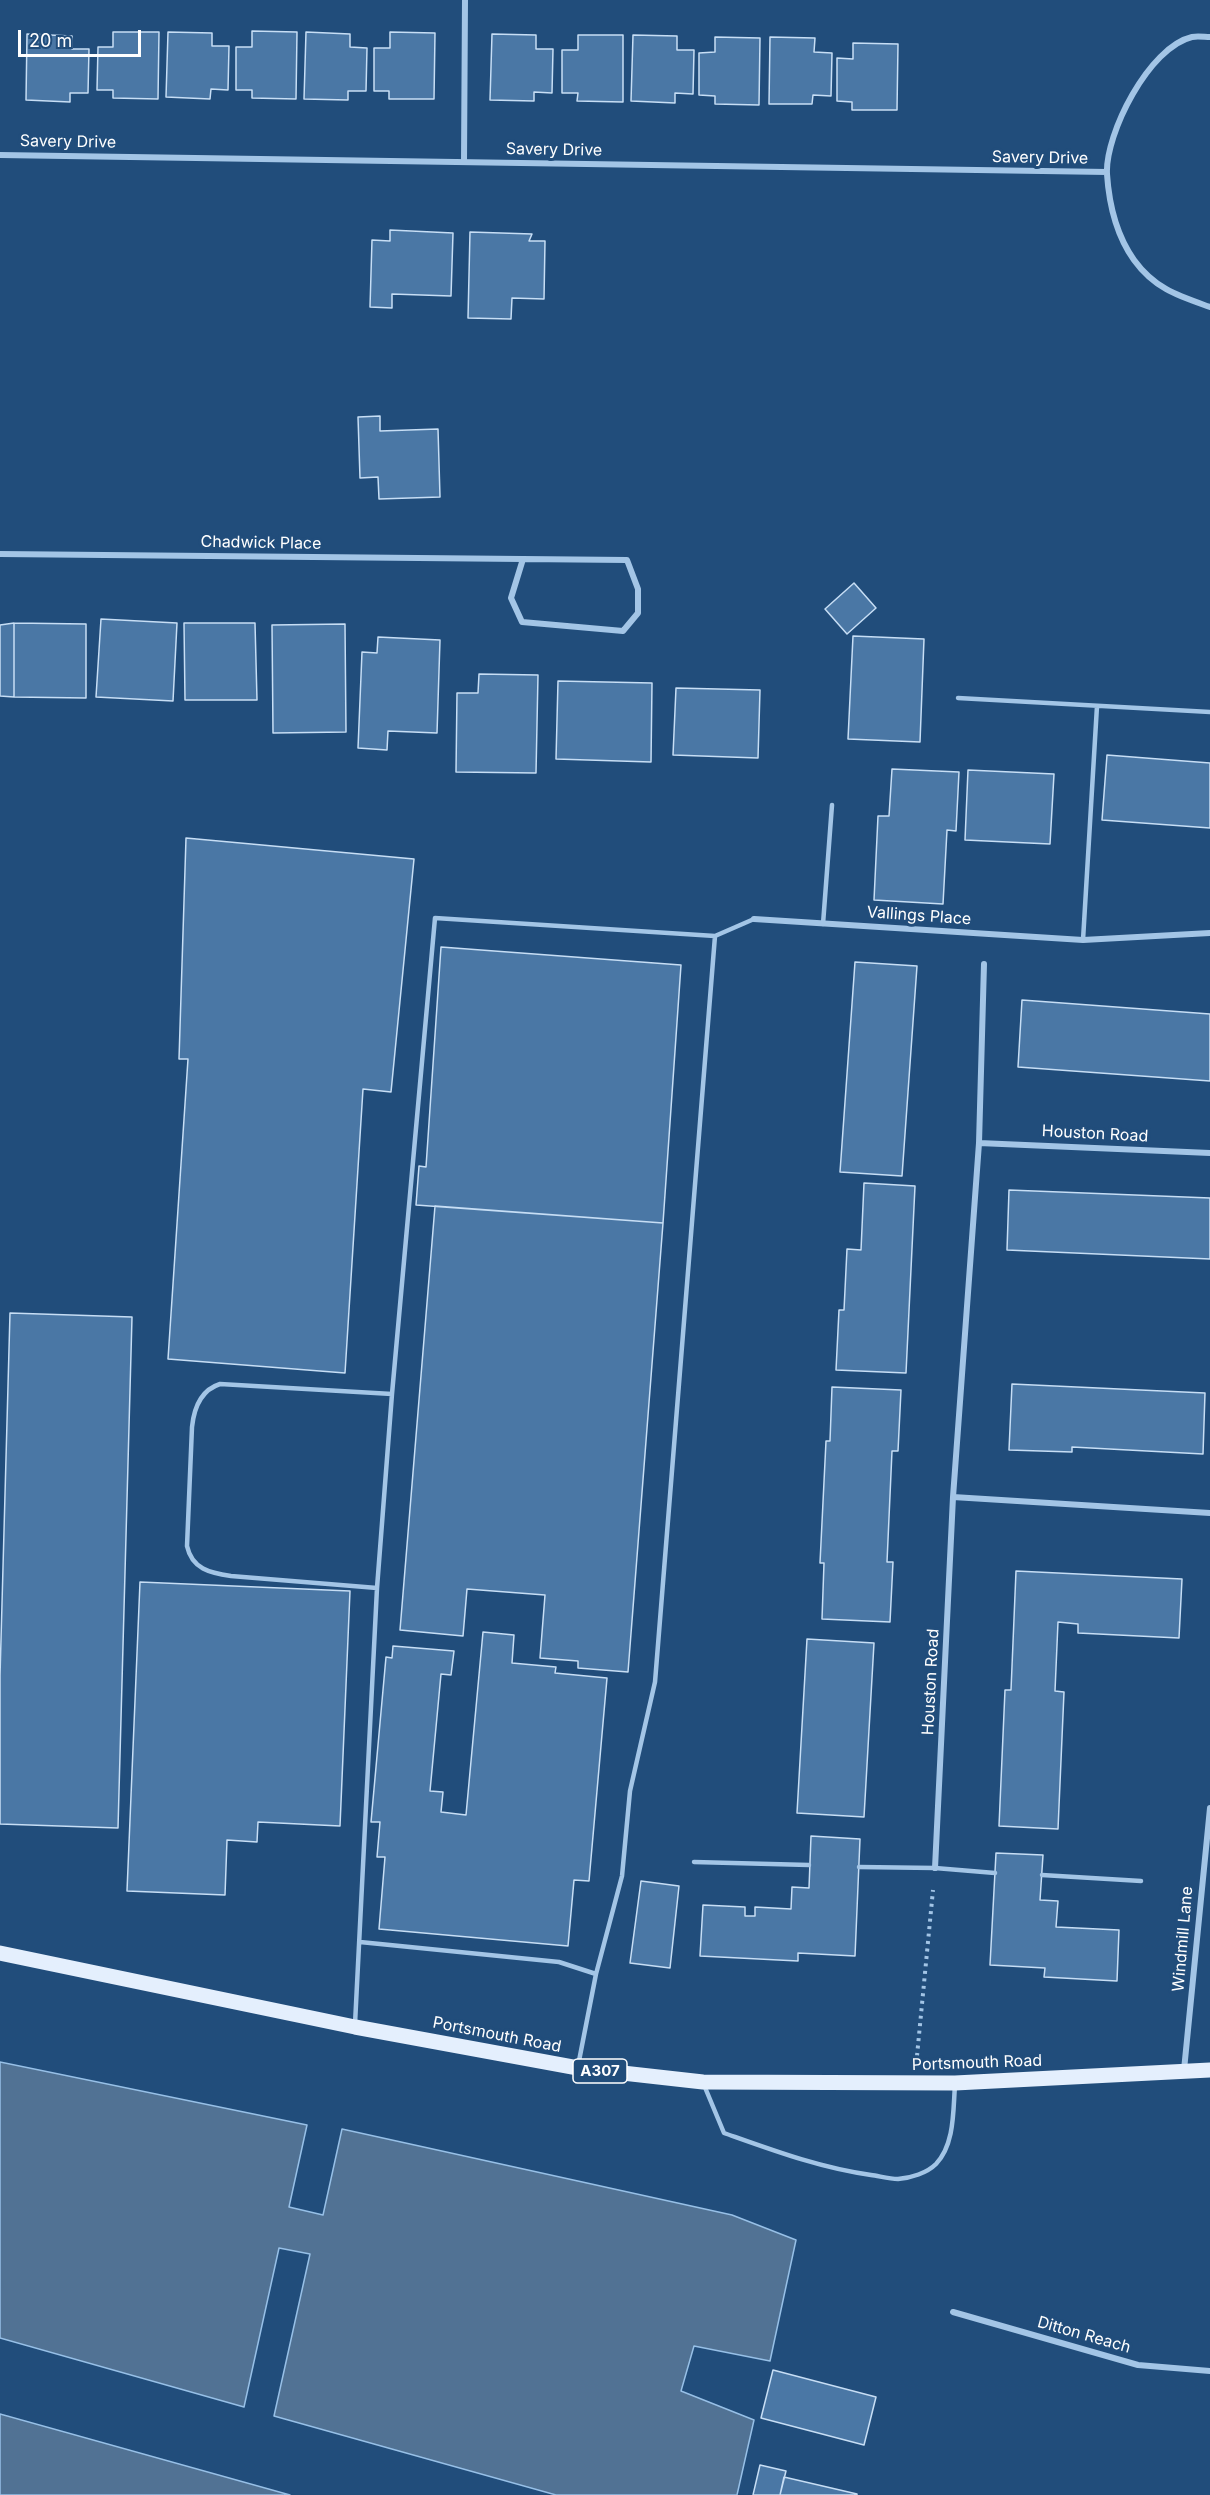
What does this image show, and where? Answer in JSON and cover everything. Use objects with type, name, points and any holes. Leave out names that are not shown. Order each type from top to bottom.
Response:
[{"type":"main road","name":"Portsmouth Road","points":[[0,1953],[355,2027],[578,2068],[703,2082],[914,2084],[1210,2070]]},
{"type":"street","points":[[464,162],[465,0]]},
{"type":"street","name":"Savery Drive","points":[[1210,37],[1191,37],[1169,50],[1143,77],[1116,126],[1107,172],[1114,220],[1135,261],[1166,291],[1210,308]]},
{"type":"street","name":"Savery Drive","points":[[0,155],[1107,172]]},
{"type":"street","name":"Chadwick Place","points":[[0,554],[523,559],[627,560],[638,589],[638,613],[623,631],[522,622],[510,598],[523,559]]},
{"type":"street","name":"Vallings Place","points":[[754,919],[1083,940],[1210,933]]},
{"type":"street","name":"Houston Road","points":[[935,1869],[953,1497],[979,1143],[984,964]]},
{"type":"street","name":"Houston Road","points":[[979,1143],[1210,1153]]},
{"type":"street","points":[[953,1497],[1210,1513]]},
{"type":"street","name":"Windmill Lane","points":[[1184,2072],[1207,1867],[1210,1808]]},
{"type":"street","name":"Ditton Reach","points":[[953,2312],[1138,2365],[1210,2371]]},
{"type":"lane","points":[[958,698],[1210,712]]},
{"type":"lane","points":[[1083,940],[1097,706]]},
{"type":"lane","points":[[823,924],[832,806]]},
{"type":"lane","points":[[355,2027],[377,1588],[435,918],[715,936],[754,919]]},
{"type":"lane","points":[[578,2068],[596,1974],[622,1876],[630,1791],[655,1682],[715,936]]},
{"type":"lane","points":[[377,1588],[231,1576],[210,1573],[198,1567],[189,1555],[188,1546],[192,1427],[200,1399],[212,1387],[220,1384],[392,1394]]},
{"type":"lane","points":[[694,1862],[810,1865]]},
{"type":"lane","points":[[859,1867],[935,1869],[995,1874]]},
{"type":"lane","points":[[1042,1875],[1142,1881]]},
{"type":"lane","points":[[360,1942],[559,1962],[596,1974]]},
{"type":"lane","points":[[703,2082],[724,2133],[831,2167],[898,2179],[926,2172],[937,2163],[951,2132],[955,2083]]},
{"type":"path","points":[[914,2084],[935,1869]]},
{"type":"water","points":[[0,2062],[307,2125],[289,2207],[323,2215],[342,2129],[732,2215],[796,2240],[770,2361],[694,2346],[681,2391],[754,2420],[737,2495],[556,2495],[274,2416],[310,2254],[279,2248],[244,2407],[0,2338]]},
{"type":"water","points":[[0,2414],[290,2495],[0,2495]]},
{"type":"building","points":[[252,31],[297,32],[296,99],[252,98],[252,90],[236,90],[236,47],[252,47]]},
{"type":"building","points":[[113,32],[159,32],[158,99],[113,98],[113,90],[97,90],[98,47],[113,47]]},
{"type":"building","points":[[168,32],[212,33],[212,46],[229,46],[228,90],[211,89],[210,99],[166,97]]},
{"type":"building","points":[[306,32],[350,34],[350,47],[367,48],[366,91],[348,91],[348,100],[304,99]]},
{"type":"building","points":[[390,32],[435,33],[434,99],[389,99],[389,91],[374,91],[374,48],[390,48]]},
{"type":"building","points":[[27,34],[72,36],[72,49],[89,49],[88,93],[70,93],[70,102],[26,100]]},
{"type":"building","points":[[492,34],[536,35],[536,49],[553,49],[552,93],[534,92],[534,101],[490,100]]},
{"type":"building","points":[[578,35],[623,35],[623,102],[577,101],[578,93],[562,93],[562,50],[578,50]]},
{"type":"building","points":[[633,35],[677,36],[677,50],[694,50],[693,94],[675,93],[675,103],[631,101]]},
{"type":"building","points":[[715,37],[760,38],[759,105],[715,104],[715,96],[699,95],[699,53],[715,52]]},
{"type":"building","points":[[770,37],[815,38],[814,52],[832,53],[831,96],[813,95],[812,104],[769,104]]},
{"type":"building","points":[[853,43],[898,44],[897,110],[852,110],[852,102],[837,101],[837,58],[853,59]]},
{"type":"building","points":[[390,230],[453,233],[451,296],[392,294],[392,308],[370,307],[372,240],[390,241]]},
{"type":"building","points":[[470,232],[532,234],[529,241],[545,241],[544,299],[512,298],[511,319],[468,318]]},
{"type":"building","points":[[380,416],[380,431],[438,429],[440,497],[379,499],[378,477],[360,478],[358,417]]},
{"type":"building","points":[[854,583],[876,608],[847,634],[825,609]]},
{"type":"building","points":[[101,619],[177,623],[173,701],[96,697]]},
{"type":"building","points":[[14,623],[14,697],[0,696],[0,625]]},
{"type":"building","points":[[14,623],[86,624],[86,698],[14,697]]},
{"type":"building","points":[[184,623],[255,623],[257,700],[185,700]]},
{"type":"building","points":[[345,624],[346,732],[273,733],[272,625]]},
{"type":"building","points":[[853,636],[924,639],[920,742],[848,739]]},
{"type":"building","points":[[378,637],[440,640],[437,733],[388,731],[387,750],[358,748],[362,652],[377,653]]},
{"type":"building","points":[[479,674],[538,675],[536,773],[456,772],[457,693],[478,693]]},
{"type":"building","points":[[558,681],[652,683],[651,762],[556,759]]},
{"type":"building","points":[[676,688],[760,690],[758,758],[673,755]]},
{"type":"building","points":[[1107,755],[1210,763],[1210,828],[1102,820]]},
{"type":"building","points":[[892,769],[959,772],[956,831],[947,830],[943,904],[874,900],[878,816],[889,816]]},
{"type":"building","points":[[968,770],[1054,774],[1050,844],[965,840]]},
{"type":"building","points":[[186,838],[414,859],[391,1092],[363,1089],[345,1373],[168,1359],[188,1059],[179,1059]]},
{"type":"building","points":[[441,947],[681,965],[663,1223],[416,1205],[419,1166],[426,1167]]},
{"type":"building","points":[[855,962],[917,966],[902,1176],[840,1172]]},
{"type":"building","points":[[1022,1000],[1210,1014],[1210,1081],[1018,1067]]},
{"type":"building","points":[[864,1183],[915,1186],[906,1373],[836,1370],[839,1310],[844,1310],[847,1249],[861,1250]]},
{"type":"building","points":[[1009,1190],[1210,1198],[1210,1259],[1007,1250]]},
{"type":"building","points":[[435,1206],[663,1223],[628,1672],[578,1668],[578,1661],[540,1658],[545,1595],[467,1589],[463,1636],[400,1630]]},
{"type":"building","points":[[10,1313],[132,1317],[118,1828],[0,1824],[0,1676]]},
{"type":"building","points":[[1012,1384],[1205,1393],[1203,1454],[1072,1447],[1072,1452],[1009,1450]]},
{"type":"building","points":[[832,1387],[901,1390],[898,1451],[892,1451],[887,1562],[893,1562],[890,1622],[822,1619],[824,1563],[820,1563],[826,1441],[830,1441]]},
{"type":"building","points":[[1016,1571],[1182,1579],[1179,1638],[1078,1633],[1078,1624],[1058,1622],[1055,1691],[1064,1692],[1058,1829],[999,1826],[1005,1690],[1011,1690]]},
{"type":"building","points":[[140,1582],[350,1591],[340,1826],[258,1822],[257,1842],[227,1840],[225,1895],[127,1891]]},
{"type":"building","points":[[483,1632],[514,1635],[512,1663],[556,1667],[555,1673],[607,1678],[589,1881],[574,1880],[568,1946],[379,1929],[385,1857],[377,1857],[380,1822],[371,1822],[386,1657],[392,1658],[393,1646],[454,1651],[451,1675],[441,1674],[430,1791],[443,1792],[441,1812],[466,1815]]},
{"type":"building","points":[[807,1639],[874,1643],[864,1817],[797,1813]]},
{"type":"building","points":[[811,1836],[860,1839],[855,1956],[798,1953],[798,1961],[700,1956],[703,1905],[745,1907],[745,1916],[755,1916],[755,1907],[791,1909],[792,1887],[809,1888]]},
{"type":"building","points":[[996,1853],[1043,1855],[1040,1900],[1058,1901],[1056,1927],[1119,1930],[1117,1981],[1044,1977],[1045,1968],[990,1965]]},
{"type":"building","points":[[641,1881],[679,1886],[670,1968],[630,1963]]},
{"type":"building","points":[[773,2370],[876,2397],[864,2445],[761,2418]]},
{"type":"building","points":[[760,2465],[786,2471],[780,2495],[753,2495]]},
{"type":"building","points":[[784,2477],[857,2494],[857,2495],[780,2495]]}]
